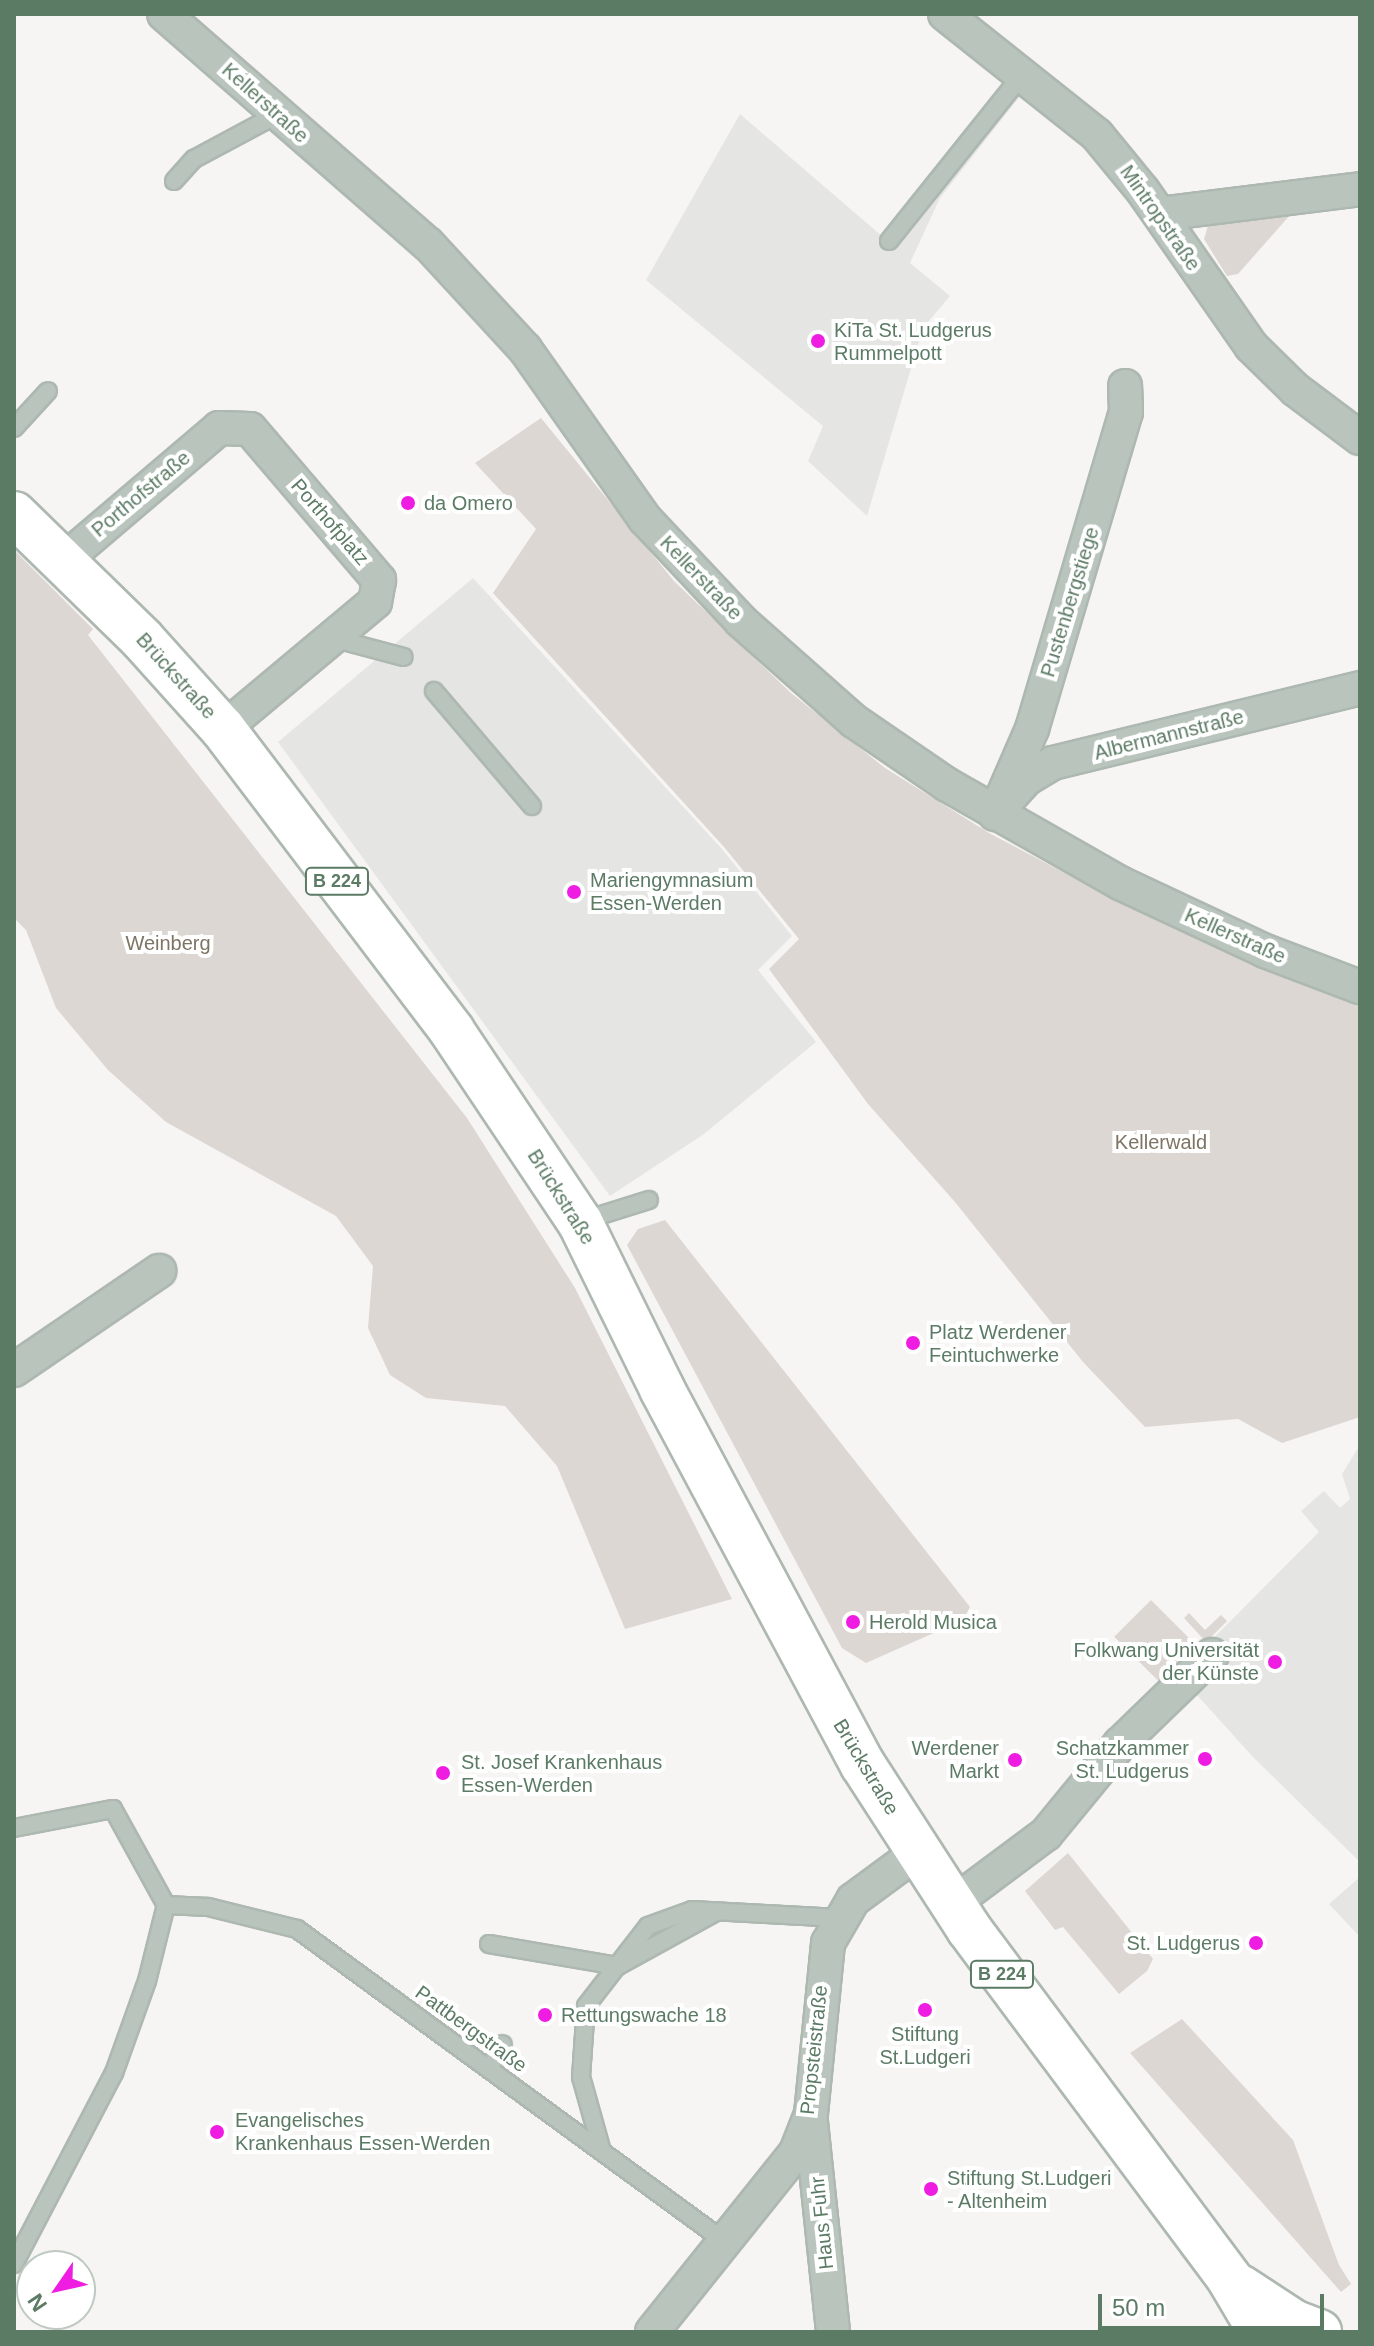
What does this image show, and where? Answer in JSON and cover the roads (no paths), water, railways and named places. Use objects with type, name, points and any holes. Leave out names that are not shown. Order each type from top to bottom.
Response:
[{"type":"main road","name":"B 224","points":[[14,514],[63,561]]},
{"type":"main road","name":"Brückstraße","points":[[63,561],[223,729],[452,1031],[580,1222],[662,1389],[834,1713],[918,1852],[952,1904],[1229,2278],[1261,2332]]},
{"type":"main road","name":"B 224","points":[[1229,2278],[1280,2314],[1319,2332]]},
{"type":"street","name":"Kellerstraße","points":[[164,14],[428,244],[515,337],[614,480],[741,621],[854,721],[995,814],[1182,913],[1360,987]]},
{"type":"street","name":"Mintropstraße","points":[[945,14],[1097,135],[1160,214],[1251,346],[1296,390],[1360,438]]},
{"type":"street","points":[[1160,214],[1360,189]]},
{"type":"street","name":"Pustenbergstiege","points":[[995,814],[1037,714],[1126,412],[1125,386]]},
{"type":"street","name":"Porthofstraße","points":[[63,561],[219,428]]},
{"type":"street","name":"Porthofplatz","points":[[219,428],[250,429],[379,580],[375,602],[223,729]]},
{"type":"street","name":"Albermannstraße","points":[[995,814],[1026,779],[1053,763],[1360,688]]},
{"type":"street","points":[[14,1370],[159,1271]]},
{"type":"street","points":[[952,1904],[1046,1834],[1120,1744],[1212,1655]]},
{"type":"street","name":"Propsteistraße","points":[[652,2332],[727,2243],[796,2152],[811,2114],[821,1974],[840,1918],[868,1885],[918,1852]]},
{"type":"street","name":"Haus Fuhr","points":[[811,2114],[833,2332]]},
{"type":"lane","points":[[889,241],[1023,74]]},
{"type":"lane","points":[[174,181],[194,159],[278,114]]},
{"type":"lane","points":[[14,428],[48,391]]},
{"type":"lane","points":[[332,638],[404,657]]},
{"type":"lane","points":[[434,691],[532,806]]},
{"type":"lane","points":[[580,1222],[649,1200]]},
{"type":"lane","points":[[14,1828],[113,1809],[166,1905],[147,1981],[114,2073],[14,2264]]},
{"type":"lane","name":"Pattbergstraße","points":[[166,1905],[208,1907],[297,1929],[414,2004],[490,2067],[727,2243]]},
{"type":"lane","points":[[601,2148],[581,2077],[586,2006],[648,1926],[692,1910],[840,1918]]},
{"type":"lane","points":[[489,1944],[618,1966]]},
{"type":"lane","points":[[490,2067],[503,2044]]},
{"type":"place","name":"KiTa St. Ludgerus Rummelpott","points":[[818,341]]},
{"type":"place","name":"da Omero","points":[[408,503]]},
{"type":"place","name":"Mariengymnasium Essen-Werden","points":[[574,892]]},
{"type":"place","name":"Platz Werdener Feintuchwerke","points":[[913,1343]]},
{"type":"place","name":"Herold Musica","points":[[853,1622]]},
{"type":"place","name":"Folkwang Universität der Künste","points":[[1275,1662]]},
{"type":"place","name":"Schatzkammer St. Ludgerus","points":[[1205,1759]]},
{"type":"place","name":"Werdener Markt","points":[[1015,1760]]},
{"type":"place","name":"St. Josef Krankenhaus Essen-Werden","points":[[443,1773]]},
{"type":"place","name":"St. Ludgerus","points":[[1256,1943]]},
{"type":"place","name":"Stiftung St.Ludgeri","points":[[925,2010]]},
{"type":"place","name":"Rettungswache 18","points":[[545,2015]]},
{"type":"place","name":"Evangelisches Krankenhaus Essen-Werden","points":[[217,2132]]},
{"type":"place","name":"Stiftung St.Ludgeri - Altenheim","points":[[931,2189]]},
{"type":"park label","name":"Weinberg","points":[[168,943]]},
{"type":"park label","name":"Kellerwald","points":[[1161,1142]]}]
